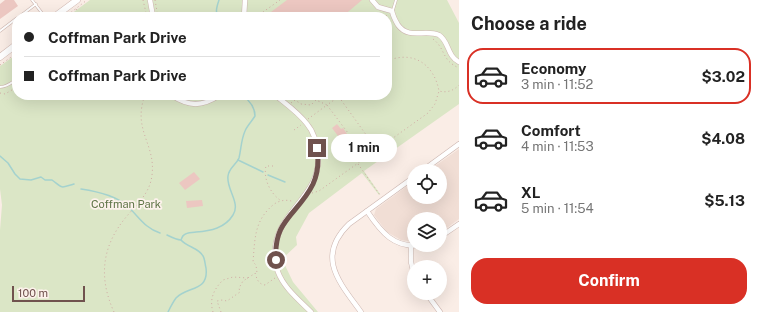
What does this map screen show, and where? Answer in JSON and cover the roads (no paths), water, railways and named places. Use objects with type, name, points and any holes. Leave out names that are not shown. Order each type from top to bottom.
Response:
[{"type":"street","points":[[61,12],[77,0]]},
{"type":"street","points":[[150,0],[152,12]]},
{"type":"street","points":[[244,12],[245,0]]},
{"type":"street","points":[[372,0],[378,7],[392,11],[396,22],[400,28],[405,31],[416,34],[437,34],[442,37],[452,57],[459,62]]},
{"type":"street","points":[[0,57],[12,48]]},
{"type":"street","points":[[179,100],[182,102],[199,104],[207,103],[212,100]]},
{"type":"street","points":[[281,100],[305,121],[317,143],[318,163],[312,185],[298,205],[284,221],[278,236],[275,252],[280,276],[287,287],[311,312]]},
{"type":"street","points":[[432,164],[459,144]]},
{"type":"street","points":[[361,312],[337,278],[333,267],[332,254],[335,244],[342,231],[407,182]]},
{"type":"street","points":[[367,211],[386,236],[407,245]]},
{"type":"street","points":[[447,232],[459,224]]},
{"type":"street","points":[[431,300],[440,312]]},
{"type":"lane","points":[[32,0],[42,12]]},
{"type":"lane","points":[[392,11],[396,0]]},
{"type":"lane","points":[[26,12],[36,4]]},
{"type":"lane","points":[[0,31],[12,22]]},
{"type":"lane","points":[[0,87],[12,83]]},
{"type":"waterway","points":[[216,12],[219,0]]},
{"type":"waterway","points":[[168,312],[176,298],[181,294],[201,285],[206,276],[203,256],[199,251],[181,240],[182,236],[187,233],[207,231],[222,226],[230,219],[235,210],[228,176],[239,158],[245,131],[255,116],[254,109],[248,100]]},
{"type":"waterway","points":[[0,156],[8,163],[20,179],[31,180],[41,177],[45,180],[52,180],[62,187],[74,184]]},
{"type":"waterway","points":[[238,160],[263,172]]},
{"type":"waterway","points":[[268,175],[285,182]]},
{"type":"waterway","points":[[81,189],[105,194],[117,199],[130,209],[145,225],[160,233]]},
{"type":"waterway","points":[[167,235],[181,240]]},
{"type":"park label","name":"Coffman Park","points":[[126,204]]}]
